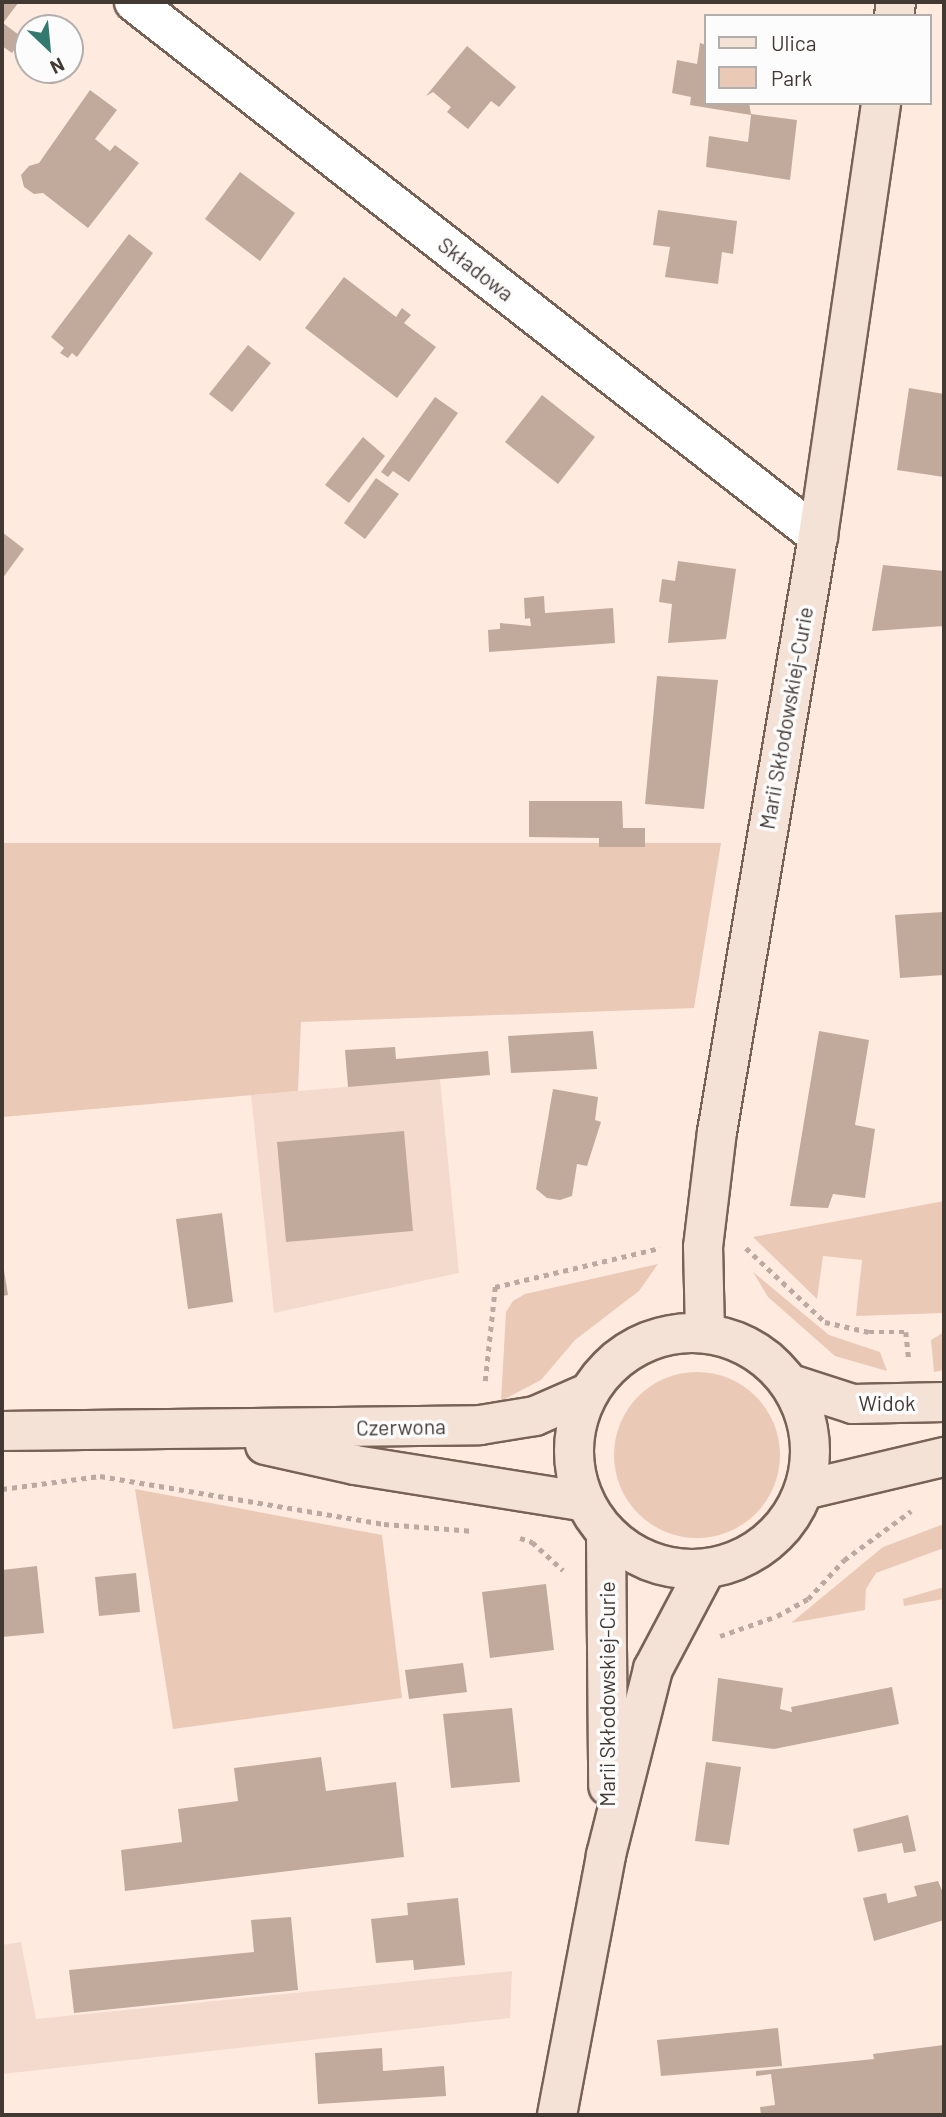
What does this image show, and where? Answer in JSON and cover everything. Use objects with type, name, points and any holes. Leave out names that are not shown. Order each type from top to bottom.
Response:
[{"type":"street","name":"Składowa","points":[[134,2],[818,536]]},
{"type":"street","name":"Marii Skłodowskiej-Curie","points":[[705,1333],[703,1247],[717,1132],[818,536],[881,105]]},
{"type":"street","points":[[705,1333],[738,1342],[767,1359],[790,1384],[806,1418],[811,1454],[804,1490],[789,1519],[766,1543],[738,1560],[706,1569],[661,1565],[634,1555],[595,1518],[574,1466],[575,1429],[588,1393],[609,1366],[638,1346],[670,1334],[705,1333]]},
{"type":"street","name":"Widok","points":[[790,1384],[853,1404],[944,1402]]},
{"type":"street","name":"Czerwona","points":[[2,1431],[208,1432],[480,1425],[534,1416],[588,1393]]},
{"type":"street","name":"Czerwona","points":[[208,1432],[595,1518]]},
{"type":"street","points":[[804,1490],[944,1457]]},
{"type":"street","name":"Marii Skłodowskiej-Curie","points":[[595,1518],[610,1658],[606,1855]]},
{"type":"street","name":"Marii Skłodowskiej-Curie","points":[[557,2115],[606,1855],[653,1669],[706,1569]]},
{"type":"path","points":[[481,1391],[486,1377],[495,1287],[663,1247]]},
{"type":"path","points":[[746,1248],[825,1322],[869,1332],[906,1332],[911,1372]]},
{"type":"path","points":[[2,1489],[100,1476],[384,1524],[488,1532]]},
{"type":"path","points":[[715,1639],[777,1616],[808,1599],[844,1560],[915,1509]]},
{"type":"path","points":[[510,1535],[532,1542],[570,1578]]},
{"type":"shaded area","points":[[440,1079],[459,1273],[274,1313],[251,1095]]},
{"type":"shaded area","points":[[21,1942],[36,2019],[512,1971],[510,2018],[2,2074],[2,1945]]},
{"type":"green space","points":[[2,843],[721,843],[694,1008],[301,1022],[298,1091],[2,1117]]},
{"type":"green space","points":[[944,1201],[944,1313],[856,1316],[862,1260],[823,1256],[817,1299],[753,1237]]},
{"type":"green space","points":[[658,1264],[639,1291],[575,1340],[541,1380],[501,1401],[506,1312],[513,1301],[525,1294]]},
{"type":"green space","points":[[753,1272],[829,1335],[880,1352],[887,1371],[835,1356],[768,1297]]},
{"type":"green space","points":[[944,1332],[944,1370],[934,1372],[931,1340]]},
{"type":"green space","points":[[697,1372],[729,1379],[756,1396],[773,1423],[780,1455],[773,1487],[756,1514],[729,1531],[697,1538],[665,1531],[638,1514],[621,1487],[614,1455],[621,1423],[638,1396],[665,1379]]},
{"type":"green space","points":[[135,1489],[382,1535],[402,1698],[173,1729]]},
{"type":"green space","points":[[944,1524],[944,1548],[876,1573],[866,1589],[865,1610],[791,1623],[883,1547]]},
{"type":"green space","points":[[944,1587],[944,1599],[904,1606],[903,1599]]},
{"type":"building","points":[[2,2],[19,2],[3,23],[14,31],[14,50],[12,53],[2,46]]},
{"type":"building","points":[[700,43],[704,44],[704,105],[749,105],[751,114],[797,120],[790,180],[706,167],[709,136],[748,142],[751,115],[690,105],[691,97],[672,93],[677,60],[697,64]]},
{"type":"building","points":[[467,46],[516,87],[499,107],[491,101],[468,129],[447,112],[451,107],[433,92],[426,96]]},
{"type":"building","points":[[90,90],[117,110],[95,139],[110,151],[115,145],[139,163],[88,228],[43,193],[34,194],[24,187],[21,175],[29,166],[39,163]]},
{"type":"building","points":[[240,172],[295,213],[260,261],[205,219]]},
{"type":"building","points":[[658,210],[737,221],[733,254],[722,252],[718,284],[665,277],[670,247],[653,245]]},
{"type":"building","points":[[129,234],[153,253],[77,357],[72,353],[68,358],[60,353],[64,348],[51,337]]},
{"type":"building","points":[[344,277],[396,317],[402,308],[411,315],[404,323],[436,347],[397,398],[305,328]]},
{"type":"building","points":[[248,345],[271,363],[232,412],[209,394]]},
{"type":"building","points":[[909,388],[944,394],[944,477],[897,470]]},
{"type":"building","points":[[542,395],[595,437],[558,484],[505,442]]},
{"type":"building","points":[[435,397],[458,413],[409,482],[393,471],[388,477],[381,472]]},
{"type":"building","points":[[363,437],[385,456],[349,503],[325,485]]},
{"type":"building","points":[[376,478],[399,494],[365,539],[344,523]]},
{"type":"building","points":[[2,532],[24,549],[2,579]]},
{"type":"building","points":[[678,561],[736,569],[726,639],[668,643],[672,604],[659,602],[662,579],[675,581]]},
{"type":"building","points":[[883,565],[944,571],[944,626],[872,631]]},
{"type":"building","points":[[544,596],[545,613],[613,608],[615,643],[489,652],[488,630],[500,629],[500,623],[531,626],[530,618],[525,619],[524,598]]},
{"type":"building","points":[[657,676],[718,680],[704,809],[645,804]]},
{"type":"building","points":[[529,801],[622,801],[623,828],[645,828],[645,847],[599,847],[599,838],[529,837]]},
{"type":"building","points":[[944,912],[944,975],[900,978],[895,915]]},
{"type":"building","points":[[593,1031],[597,1069],[511,1073],[508,1036]]},
{"type":"building","points":[[819,1031],[869,1040],[855,1125],[875,1129],[865,1198],[833,1194],[828,1208],[790,1206]]},
{"type":"building","points":[[395,1047],[396,1059],[488,1051],[490,1075],[348,1087],[345,1050]]},
{"type":"building","points":[[553,1089],[598,1097],[595,1120],[601,1122],[587,1166],[577,1164],[572,1196],[560,1200],[547,1198],[536,1189]]},
{"type":"building","points":[[404,1131],[413,1231],[286,1242],[277,1142]]},
{"type":"building","points":[[222,1213],[233,1302],[188,1309],[176,1219]]},
{"type":"building","points":[[2,1258],[8,1295],[2,1296]]},
{"type":"building","points":[[37,1566],[44,1633],[2,1637],[2,1570]]},
{"type":"building","points":[[136,1573],[140,1612],[99,1616],[95,1577]]},
{"type":"building","points":[[546,1584],[554,1650],[490,1658],[482,1592]]},
{"type":"building","points":[[463,1663],[467,1692],[409,1699],[405,1670]]},
{"type":"building","points":[[718,1678],[783,1688],[780,1709],[792,1712],[791,1707],[892,1687],[899,1724],[774,1749],[712,1741]]},
{"type":"building","points":[[512,1708],[520,1782],[451,1788],[443,1714]]},
{"type":"building","points":[[321,1757],[326,1791],[396,1782],[404,1857],[125,1891],[121,1850],[182,1842],[178,1809],[238,1801],[234,1768]]},
{"type":"building","points":[[706,1762],[741,1767],[729,1845],[695,1841]]},
{"type":"building","points":[[908,1815],[916,1851],[904,1853],[902,1843],[858,1852],[853,1829]]},
{"type":"building","points":[[938,1881],[944,1895],[944,1920],[874,1941],[863,1898],[886,1893],[888,1903],[917,1896],[914,1886]]},
{"type":"building","points":[[458,1898],[465,1965],[414,1970],[413,1960],[376,1963],[371,1919],[408,1915],[407,1903]]},
{"type":"building","points":[[291,1917],[298,1990],[74,2013],[69,1970],[254,1952],[251,1920]]},
{"type":"building","points":[[778,2028],[782,2066],[661,2076],[657,2040]]},
{"type":"building","points":[[944,2045],[944,2115],[761,2115],[760,2107],[775,2105],[771,2074],[756,2076],[756,2071],[874,2059],[873,2054]]},
{"type":"building","points":[[382,2048],[383,2071],[444,2066],[446,2096],[318,2104],[315,2053]]}]
